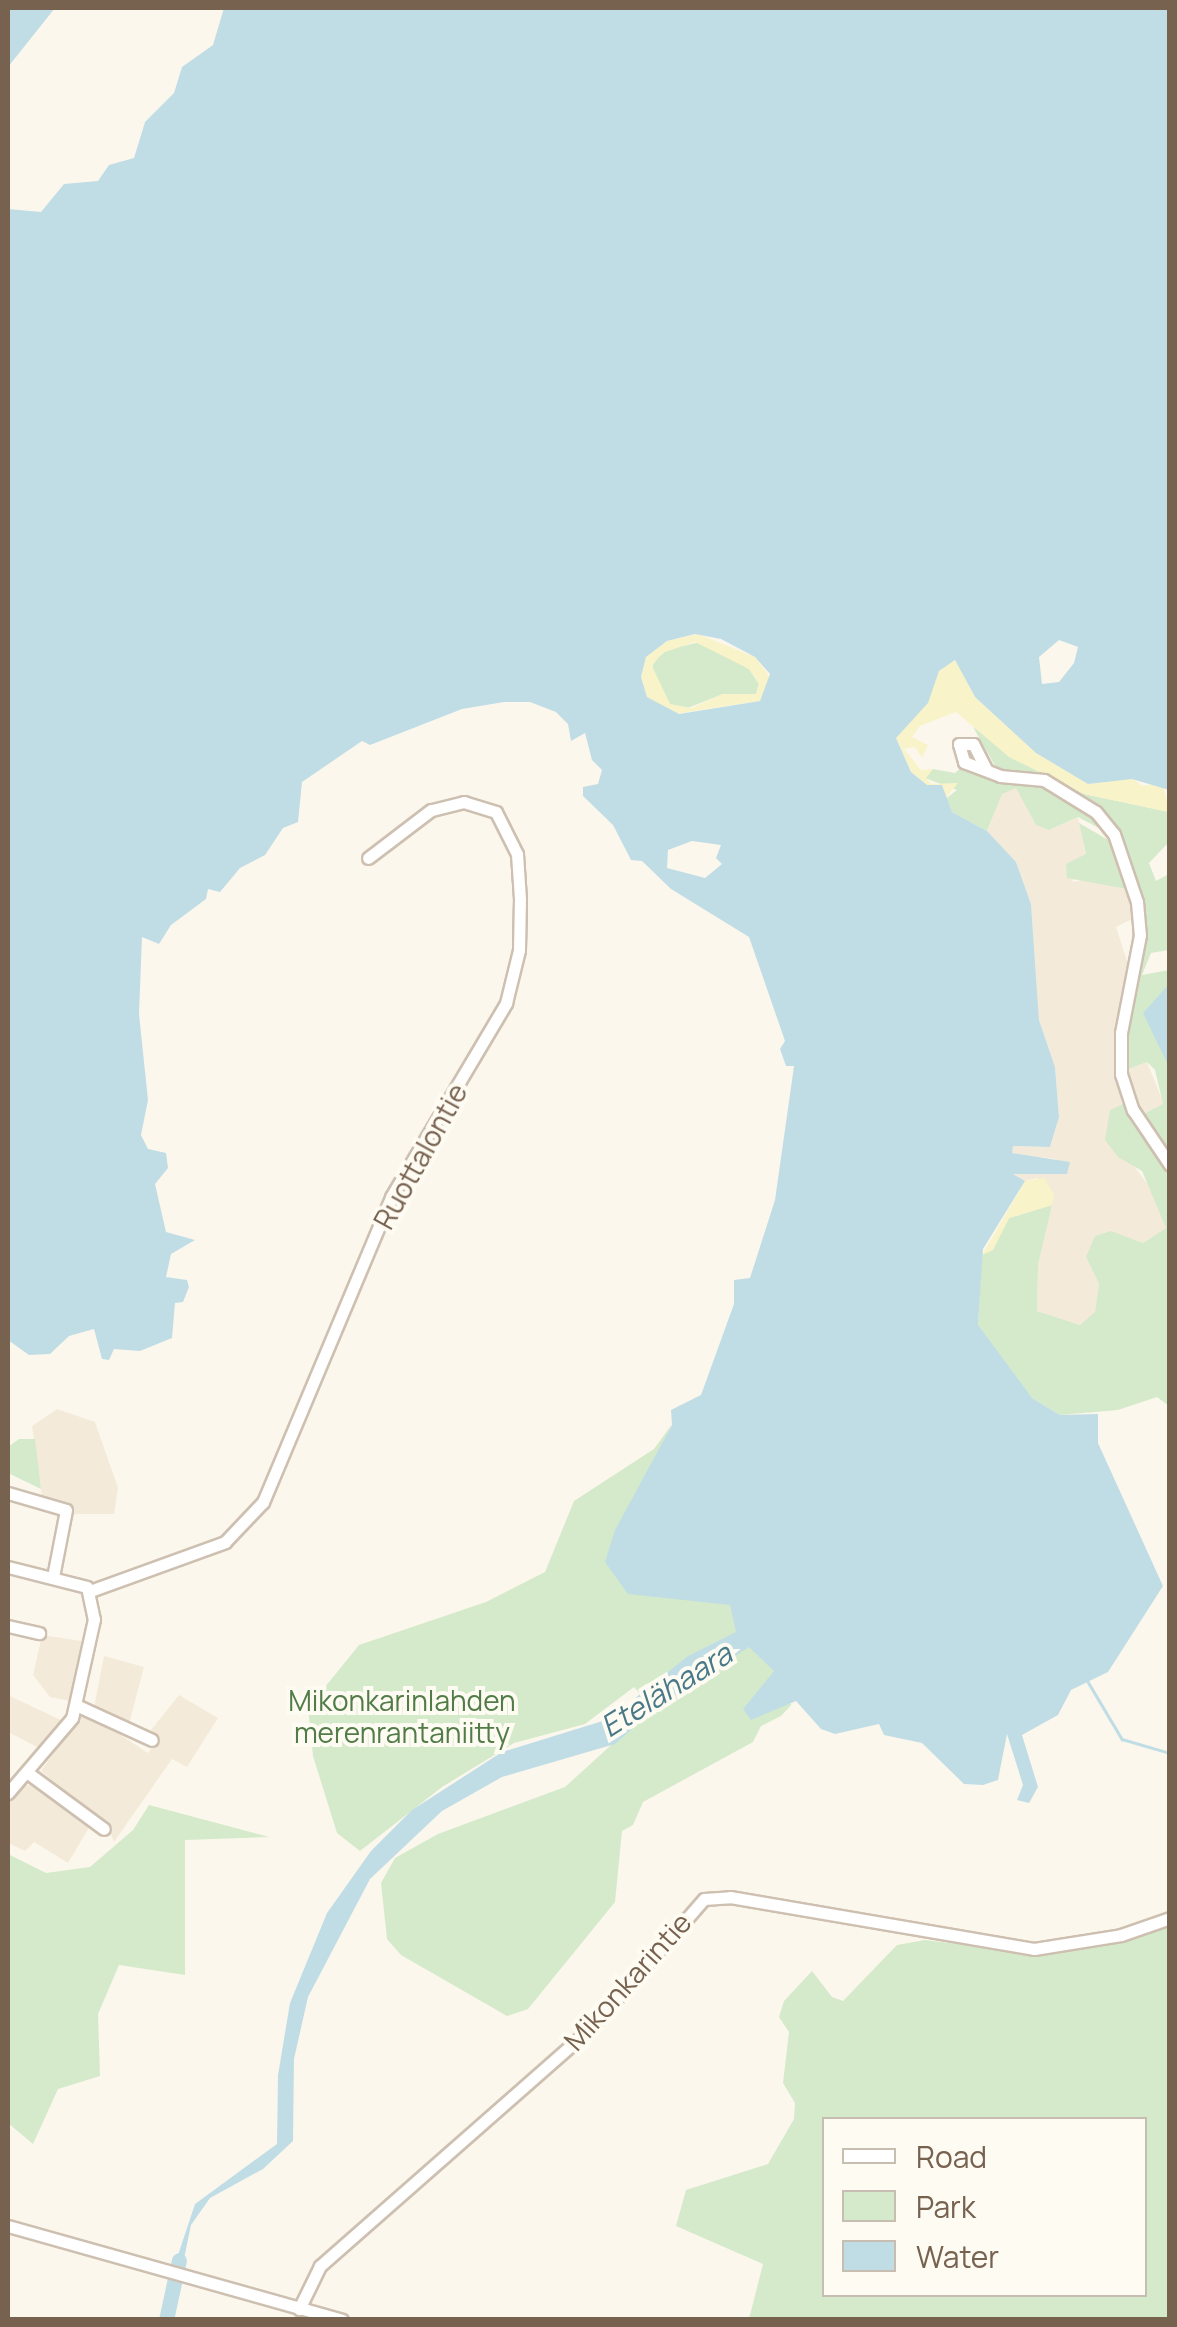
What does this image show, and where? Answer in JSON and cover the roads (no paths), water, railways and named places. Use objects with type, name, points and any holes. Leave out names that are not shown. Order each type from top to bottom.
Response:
[{"type":"street","points":[[986,769],[1044,780],[1112,828],[1131,879],[1140,935],[1121,1033],[1121,1074],[1133,1110],[1170,1165]]},
{"type":"street","name":"Ruottalontie","points":[[90,1590],[225,1542],[263,1502],[391,1198],[506,1003],[519,950],[520,899],[516,854],[496,812],[464,802],[431,810],[368,858]]},
{"type":"street","points":[[8,1493],[66,1510],[52,1577]]},
{"type":"street","points":[[8,1567],[90,1590],[94,1619],[78,1706],[59,1741],[8,1794]]},
{"type":"street","points":[[8,1626],[39,1633]]},
{"type":"street","points":[[78,1706],[152,1740]]},
{"type":"street","points":[[28,1773],[104,1829]]},
{"type":"street","name":"Mikonkarintie","points":[[299,2309],[320,2266],[594,2025],[704,1899],[730,1897],[1015,1948],[1071,1946],[1170,1918]]},
{"type":"street","points":[[8,2226],[166,2274],[342,2320]]},
{"type":"water","points":[[8,8],[55,8],[8,67]]},
{"type":"water","points":[[224,8],[1169,8],[1169,790],[1132,779],[1088,784],[1036,753],[975,697],[955,660],[939,671],[928,703],[896,738],[911,772],[927,785],[942,785],[952,812],[987,831],[1016,862],[1031,904],[1039,1020],[1055,1067],[1059,1117],[1050,1147],[1013,1146],[1012,1153],[1070,1162],[1067,1174],[1013,1174],[1025,1181],[983,1249],[978,1325],[1032,1398],[1060,1415],[1098,1414],[1098,1443],[1163,1586],[1108,1672],[1071,1690],[1058,1715],[1022,1735],[1038,1787],[1029,1803],[1017,1800],[1023,1785],[1007,1734],[998,1780],[983,1785],[964,1784],[922,1743],[884,1735],[879,1724],[835,1734],[821,1729],[796,1701],[751,1720],[743,1709],[774,1671],[749,1647],[659,1705],[615,1744],[502,1777],[442,1811],[370,1879],[308,1997],[294,2059],[293,2141],[263,2169],[210,2198],[191,2225],[181,2273],[173,2270],[195,2204],[277,2144],[278,2075],[290,2003],[327,1913],[371,1851],[412,1810],[502,1752],[609,1719],[688,1656],[736,1632],[730,1605],[628,1594],[605,1562],[615,1530],[672,1425],[671,1410],[701,1395],[734,1304],[734,1280],[750,1278],[775,1200],[794,1066],[786,1066],[780,1049],[785,1041],[749,937],[671,889],[642,861],[631,860],[613,825],[583,796],[583,787],[598,784],[602,770],[592,760],[585,733],[571,741],[568,724],[556,712],[530,702],[504,702],[462,709],[370,745],[362,741],[302,782],[298,822],[283,828],[265,855],[240,868],[220,892],[208,889],[206,899],[171,925],[159,944],[142,937],[139,1014],[148,1100],[141,1135],[148,1149],[166,1153],[168,1168],[155,1184],[166,1232],[195,1240],[171,1254],[166,1277],[187,1280],[189,1287],[183,1302],[175,1303],[172,1338],[140,1351],[114,1349],[109,1360],[102,1359],[94,1329],[69,1336],[50,1354],[29,1355],[8,1340],[8,209],[41,212],[64,184],[98,181],[109,165],[134,158],[145,122],[174,93],[182,67],[213,45]],"holes":[[[695,634],[721,639],[755,657],[770,674],[760,701],[679,714],[647,697],[641,677],[646,657],[667,641]],[[1059,640],[1078,647],[1074,663],[1059,682],[1042,684],[1039,657]],[[692,841],[721,845],[716,858],[722,864],[705,878],[667,868],[668,850]]]},
{"type":"water","points":[[1169,984],[1169,1067],[1143,1013]]},
{"type":"waterway","points":[[1087,1680],[1122,1739],[1170,1753]]},
{"type":"waterway","name":"Etelähaara","points":[[166,2320],[179,2260]]},
{"type":"park label","name":"Mikonkarinlahden merenrantaniitty","points":[[402,1716]]}]
